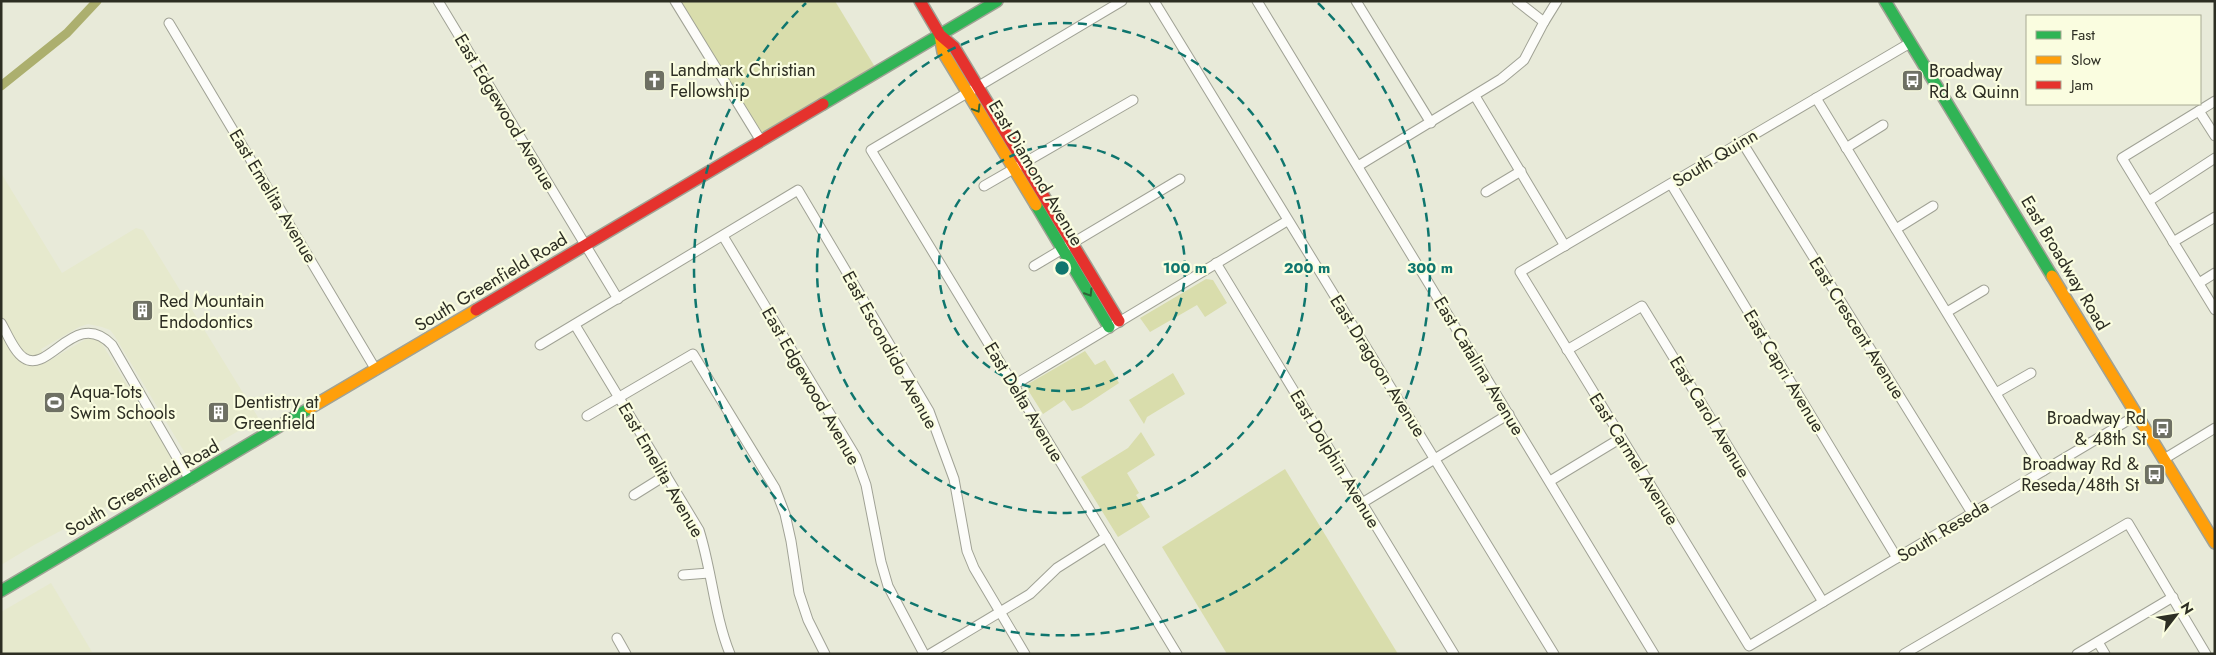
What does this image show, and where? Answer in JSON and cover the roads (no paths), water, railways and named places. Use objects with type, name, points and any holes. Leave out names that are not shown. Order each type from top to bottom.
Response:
[{"type":"main road","name":"East Diamond Avenue","points":[[920,1],[940,35],[944,52],[1013,169],[1062,249],[1114,324]]},
{"type":"main road","name":"South Greenfield Road","points":[[1,591],[997,1]]},
{"type":"main road","name":"East Broadway Road","points":[[1885,1],[2215,543]]},
{"type":"main road","name":"East Diamond Avenue","points":[[940,35],[954,47],[1024,162],[1072,243],[1114,324]]},
{"type":"street","name":"East Edgewood Avenue","points":[[438,1],[618,299]]},
{"type":"street","points":[[675,1],[761,141]]},
{"type":"street","points":[[967,92],[1122,1]]},
{"type":"street","name":"East Dragoon Avenue","points":[[1154,1],[1287,221],[1435,458],[1554,654]]},
{"type":"street","name":"East Catalina Avenue","points":[[1257,1],[1654,654]]},
{"type":"street","points":[[1356,1],[1431,123]]},
{"type":"street","points":[[1517,1],[1544,22]]},
{"type":"street","points":[[1358,166],[1475,96],[1501,79],[1524,60],[1557,1]]},
{"type":"street","name":"East Emelita Avenue","points":[[169,23],[376,370]]},
{"type":"street","name":"South Quinn","points":[[1520,272],[1910,43]]},
{"type":"street","name":"East Delta Avenue","points":[[967,92],[871,150],[1177,654]]},
{"type":"street","points":[[1475,96],[1565,246]]},
{"type":"street","points":[[1816,98],[2043,471]]},
{"type":"street","points":[[984,186],[1132,100]]},
{"type":"street","points":[[2215,102],[2122,158],[2215,310]]},
{"type":"street","points":[[2199,111],[2215,136]]},
{"type":"street","points":[[1846,148],[1883,125]]},
{"type":"street","name":"East Crescent Avenue","points":[[1742,142],[1972,513]]},
{"type":"street","points":[[2149,201],[2215,158]]},
{"type":"street","points":[[1486,192],[1520,171]]},
{"type":"street","points":[[1034,266],[1180,179]]},
{"type":"street","name":"East Capri Avenue","points":[[1671,184],[1897,558]]},
{"type":"street","name":"East Escondido Avenue","points":[[722,236],[798,190],[928,411],[954,479],[967,551],[974,568],[1025,654]]},
{"type":"street","points":[[1896,229],[1932,206]]},
{"type":"street","points":[[2173,242],[2215,217]]},
{"type":"street","points":[[1014,384],[1287,221]]},
{"type":"street","name":"East Edgewood Avenue","points":[[722,236],[856,457],[866,485],[881,562],[888,586],[924,654]]},
{"type":"street","points":[[540,345],[722,236]]},
{"type":"street","name":"East Dolphin Avenue","points":[[1216,263],[1454,654]]},
{"type":"street","name":"East Carmel Avenue","points":[[1520,272],[1749,646]]},
{"type":"street","points":[[2198,283],[2215,273]]},
{"type":"street","points":[[1947,312],[1984,290]]},
{"type":"street","name":"East Carol Avenue","points":[[1567,350],[1642,306],[1823,602]]},
{"type":"street","points":[[1,323],[22,357],[28,360],[39,360],[81,334],[91,333],[104,337],[112,345],[190,480]]},
{"type":"street","name":"East Emelita Avenue","points":[[575,325],[699,530],[706,550],[720,624],[730,654]]},
{"type":"street","points":[[587,416],[693,354],[775,488],[785,514],[799,593],[808,620],[825,654]]},
{"type":"street","points":[[1996,393],[2031,373]]},
{"type":"street","points":[[1362,502],[1509,414]]},
{"type":"street","name":"South Reseda","points":[[1749,646],[2137,415]]},
{"type":"street","points":[[2164,459],[2215,428]]},
{"type":"street","points":[[1550,482],[1621,438]]},
{"type":"street","points":[[634,494],[666,475]]},
{"type":"street","points":[[1904,654],[2128,523],[2206,654]]},
{"type":"street","points":[[930,654],[1038,588],[1057,568],[1106,537]]},
{"type":"street","points":[[683,575],[709,573]]},
{"type":"street","points":[[2077,654],[2173,598]]},
{"type":"street","points":[[617,638],[626,654]]},
{"type":"street","points":[[2098,642],[2105,654]]},
{"type":"waterway","points":[[1,86],[67,33],[97,1]]},
{"type":"place","name":"Landmark Christian Fellowship","points":[[654,80]]},
{"type":"place","name":"Broadway Rd & Quinn","points":[[1913,81]]},
{"type":"place","name":"Red Mountain Endodontics","points":[[143,311]]},
{"type":"place","name":"Aqua-Tots Swim Schools","points":[[54,402]]},
{"type":"place","name":"Dentistry at Greenfield","points":[[218,412]]},
{"type":"place","name":"Broadway Rd & 48th St","points":[[2162,428]]},
{"type":"place","name":"Broadway Rd & Reseda/48th St","points":[[2155,474]]}]
